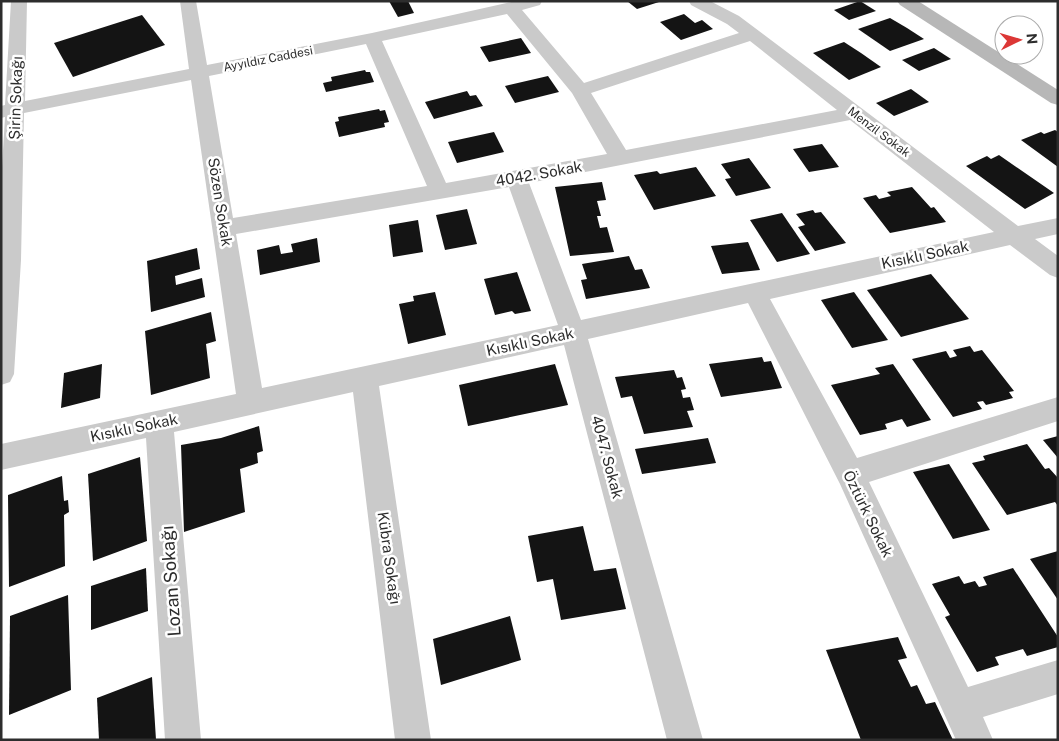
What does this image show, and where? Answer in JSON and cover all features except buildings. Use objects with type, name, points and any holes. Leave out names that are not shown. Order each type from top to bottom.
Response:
[{"type":"main road","points":[[906,1],[1058,99]]},
{"type":"street","name":"Şirin Sokağı","points":[[1,374],[9,260],[9,111],[19,1]]},
{"type":"street","name":"Sözen Sokak","points":[[188,1],[251,402]]},
{"type":"street","name":"Ayyıldız Caddesi","points":[[9,111],[372,38],[511,8],[534,1]]},
{"type":"street","name":"Menzil Sokak","points":[[697,1],[733,20],[1058,269]]},
{"type":"street","points":[[511,8],[580,90],[621,158]]},
{"type":"street","points":[[580,90],[752,35]]},
{"type":"street","points":[[372,38],[440,192]]},
{"type":"street","name":"4042. Sokak","points":[[224,228],[440,192],[853,113]]},
{"type":"street","name":"4047. Sokak","points":[[516,178],[573,332],[685,740]]},
{"type":"street","name":"Kısıklı Sokak","points":[[1,457],[1058,226]]},
{"type":"street","name":"Öztürk Sokak","points":[[754,292],[850,474],[975,740]]},
{"type":"street","name":"Kübra Sokağı","points":[[364,377],[413,740]]},
{"type":"street","points":[[850,474],[1058,410]]},
{"type":"street","name":"Lozan Sokağı","points":[[159,422],[183,740]]},
{"type":"street","points":[[960,707],[1058,677]]}]
